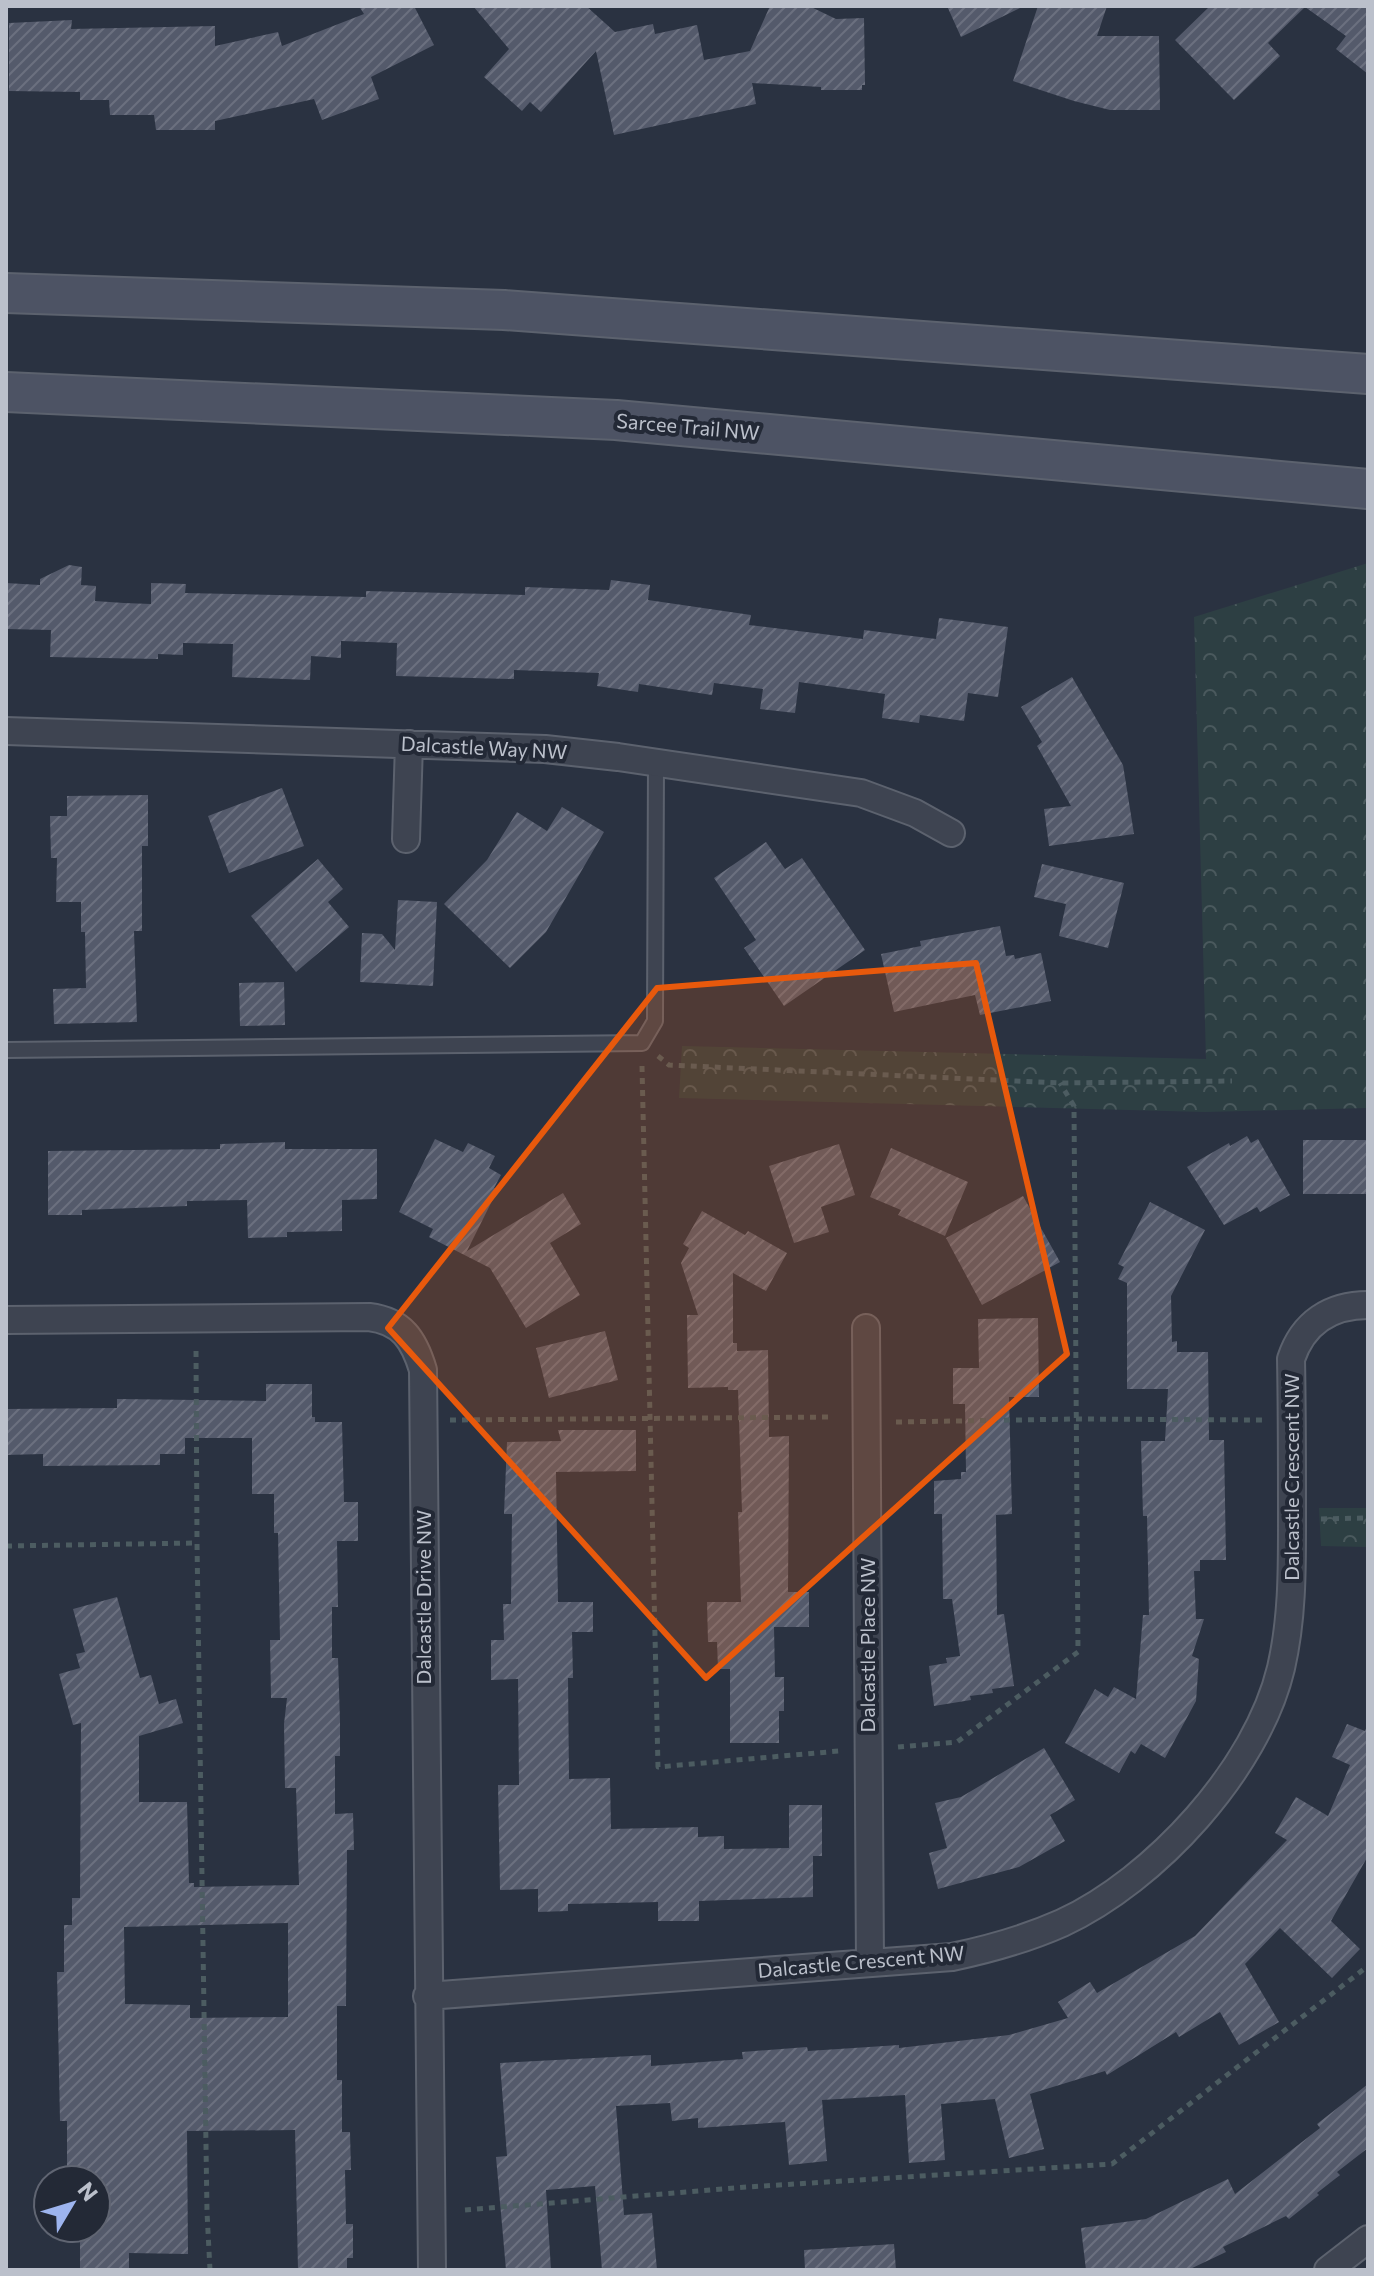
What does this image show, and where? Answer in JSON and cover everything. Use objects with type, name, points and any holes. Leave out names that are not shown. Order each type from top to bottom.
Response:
[{"type":"main road","points":[[6,293],[504,310],[1368,374]]},
{"type":"main road","name":"Sarcee Trail NW","points":[[6,392],[616,420],[1368,489]]},
{"type":"street","name":"Dalcastle Way NW","points":[[6,731],[545,749],[861,793],[915,813],[951,833]]},
{"type":"street","points":[[406,839],[409,744]]},
{"type":"street","name":"Dalcastle Crescent NW","points":[[427,1996],[952,1957],[1007,1945],[1064,1922],[1124,1886],[1195,1822],[1235,1769],[1264,1715],[1280,1669],[1292,1591],[1291,1359],[1301,1336],[1319,1318],[1345,1306],[1368,1305]]},
{"type":"street","name":"Dalcastle Drive NW","points":[[6,1320],[384,1319],[408,1334],[417,1349],[423,1370],[432,2270]]},
{"type":"street","name":"Dalcastle Place NW","points":[[866,1328],[870,1963]]},
{"type":"street","points":[[1328,2270],[1368,2239]]},
{"type":"lane","points":[[6,1050],[642,1043],[655,1021],[656,763]]},
{"type":"path","points":[[642,1043],[669,1065],[1060,1083],[1232,1081]]},
{"type":"path","points":[[642,1043],[658,1767],[839,1751]]},
{"type":"path","points":[[892,1747],[957,1742],[1078,1652],[1074,1106],[1060,1083]]},
{"type":"path","points":[[196,1351],[210,2270]]},
{"type":"path","points":[[423,1421],[833,1417]]},
{"type":"path","points":[[890,1422],[1263,1420]]},
{"type":"path","points":[[1320,1519],[1368,1518]]},
{"type":"path","points":[[6,1546],[197,1543]]},
{"type":"path","points":[[465,2210],[747,2187],[1112,2164],[1368,1966]]},
{"type":"highlighted area","points":[[976,963],[1067,1354],[706,1678],[388,1328],[657,988]]},
{"type":"green space","points":[[1368,563],[1368,1108],[1205,1112],[679,1098],[682,1046],[1206,1059],[1194,617]]},
{"type":"green space","points":[[1319,1508],[1368,1508],[1368,1547],[1321,1546]]},
{"type":"building","points":[[359,6],[414,6],[434,45],[371,77],[379,99],[322,120],[314,99],[215,121],[215,130],[156,130],[154,115],[110,115],[109,100],[80,100],[80,92],[9,91],[9,23],[72,20],[71,29],[215,26],[215,46],[278,32],[282,46],[364,14]]},
{"type":"building","points":[[473,6],[586,6],[615,32],[653,24],[655,34],[697,25],[704,60],[750,51],[770,6],[809,6],[836,19],[864,18],[865,85],[862,85],[862,90],[821,90],[821,87],[752,83],[756,104],[614,135],[596,51],[541,112],[530,102],[522,111],[484,77],[509,49]]},
{"type":"building","points":[[947,6],[1024,6],[961,37]]},
{"type":"building","points":[[1038,6],[1107,6],[1097,36],[1159,36],[1160,110],[1110,110],[1013,81]]},
{"type":"building","points":[[1210,6],[1368,6],[1368,74],[1336,49],[1346,36],[1305,7],[1268,43],[1280,56],[1234,100],[1175,40]]},
{"type":"building","points":[[69,565],[82,567],[81,585],[96,586],[95,601],[124,603],[151,604],[151,583],[186,584],[185,593],[366,597],[366,591],[525,595],[525,587],[609,590],[611,580],[650,585],[648,600],[751,615],[749,625],[863,639],[864,630],[936,639],[939,618],[1008,627],[998,697],[968,693],[964,721],[920,715],[919,723],[882,718],[885,694],[799,682],[795,713],[760,709],[763,689],[714,683],[712,695],[639,684],[638,692],[597,686],[599,673],[514,670],[514,679],[396,676],[397,643],[341,641],[341,658],[311,656],[310,680],[232,677],[233,644],[183,643],[183,655],[158,654],[158,659],[50,657],[51,630],[6,629],[6,583],[40,585],[40,579]]},
{"type":"building","points":[[1072,677],[1123,765],[1134,834],[1049,846],[1044,809],[1071,806],[1037,746],[1042,742],[1021,707]]},
{"type":"building","points":[[282,788],[304,846],[229,873],[208,816]]},
{"type":"building","points":[[148,795],[148,846],[142,846],[142,931],[134,931],[137,1022],[54,1024],[53,989],[86,988],[85,932],[81,932],[81,902],[56,902],[57,858],[51,858],[50,816],[67,816],[67,796]]},
{"type":"building","points":[[562,807],[604,832],[546,932],[510,968],[444,904],[487,860],[517,812],[547,831]]},
{"type":"building","points":[[766,842],[785,869],[802,858],[865,950],[784,1006],[744,948],[756,940],[714,878]]},
{"type":"building","points":[[318,859],[343,889],[328,902],[349,927],[296,972],[251,916]]},
{"type":"building","points":[[1042,864],[1124,883],[1108,948],[1059,936],[1066,904],[1034,897]]},
{"type":"building","points":[[398,900],[437,902],[433,986],[360,982],[362,933],[382,934],[395,950]]},
{"type":"building","points":[[1000,926],[1006,956],[1014,955],[1015,959],[1041,953],[1051,1001],[980,1015],[975,995],[894,1012],[881,954],[921,946],[920,941]]},
{"type":"building","points":[[284,982],[285,1025],[240,1026],[239,983]]},
{"type":"building","points":[[1247,1136],[1251,1143],[1258,1139],[1290,1195],[1260,1212],[1257,1207],[1224,1225],[1187,1167]]},
{"type":"building","points":[[435,1139],[463,1152],[468,1143],[495,1156],[489,1168],[501,1175],[494,1188],[498,1189],[467,1251],[563,1193],[581,1224],[550,1243],[580,1295],[526,1328],[490,1268],[429,1237],[433,1229],[399,1212]]},
{"type":"building","points":[[1303,1140],[1368,1140],[1368,1194],[1303,1194]]},
{"type":"building","points":[[285,1142],[285,1149],[377,1149],[377,1199],[342,1200],[342,1231],[287,1232],[287,1237],[248,1238],[247,1200],[187,1201],[187,1206],[82,1210],[82,1215],[48,1215],[48,1151],[220,1149],[220,1144]]},
{"type":"building","points":[[839,1144],[855,1195],[821,1207],[829,1232],[794,1243],[769,1166]]},
{"type":"building","points":[[891,1148],[968,1182],[945,1236],[898,1215],[901,1210],[870,1197]]},
{"type":"building","points":[[1023,1196],[1060,1262],[982,1305],[946,1238]]},
{"type":"building","points":[[1150,1202],[1205,1230],[1171,1296],[1172,1342],[1177,1341],[1177,1352],[1208,1352],[1209,1440],[1224,1440],[1226,1560],[1200,1560],[1200,1571],[1194,1571],[1196,1619],[1204,1619],[1192,1656],[1199,1659],[1196,1701],[1165,1758],[1141,1744],[1135,1754],[1131,1751],[1119,1773],[1065,1743],[1095,1689],[1108,1697],[1114,1687],[1136,1699],[1143,1615],[1149,1615],[1147,1516],[1143,1516],[1141,1441],[1165,1441],[1168,1389],[1127,1389],[1127,1283],[1118,1279],[1124,1267],[1118,1264]]},
{"type":"building","points":[[702,1211],[745,1235],[748,1231],[787,1253],[766,1291],[733,1273],[733,1343],[737,1343],[737,1351],[768,1350],[769,1437],[789,1436],[788,1592],[809,1592],[809,1627],[774,1627],[775,1677],[784,1677],[784,1711],[779,1711],[779,1743],[730,1743],[730,1669],[718,1669],[717,1642],[708,1642],[707,1602],[741,1602],[738,1512],[742,1512],[738,1390],[728,1390],[728,1387],[688,1388],[687,1315],[698,1315],[681,1263],[689,1248],[683,1244]]},
{"type":"building","points":[[1038,1318],[1039,1397],[1009,1397],[1012,1514],[996,1515],[997,1615],[1004,1614],[1014,1686],[970,1696],[971,1700],[934,1706],[929,1666],[947,1663],[946,1658],[960,1656],[952,1599],[943,1599],[942,1514],[934,1514],[934,1481],[961,1479],[961,1472],[966,1472],[965,1404],[953,1404],[953,1368],[979,1368],[978,1319]]},
{"type":"building","points":[[605,1331],[618,1380],[549,1398],[536,1348]]},
{"type":"building","points":[[266,1384],[312,1384],[312,1417],[315,1417],[315,1422],[342,1422],[344,1502],[358,1502],[358,1541],[337,1541],[338,1607],[332,1607],[332,1658],[338,1658],[340,1721],[340,1756],[335,1756],[335,1814],[353,1813],[354,1850],[347,1850],[346,2006],[337,2006],[337,2080],[342,2080],[342,2132],[350,2132],[351,2170],[345,2170],[346,2224],[353,2224],[353,2258],[347,2258],[347,2270],[298,2270],[295,2130],[187,2131],[188,2254],[129,2253],[129,2270],[80,2270],[80,2244],[112,2244],[112,2164],[67,2164],[67,2121],[60,2121],[57,1972],[64,1972],[64,1925],[72,1925],[72,1898],[80,1898],[81,1723],[73,1725],[59,1674],[80,1668],[76,1654],[85,1652],[73,1609],[117,1597],[140,1678],[151,1675],[159,1704],[176,1699],[183,1723],[139,1736],[139,1802],[187,1802],[189,1883],[194,1883],[194,1887],[299,1885],[296,1788],[285,1788],[284,1724],[287,1698],[271,1698],[270,1640],[280,1640],[274,1494],[252,1494],[252,1438],[185,1438],[185,1454],[160,1454],[160,1465],[43,1466],[43,1454],[6,1455],[6,1409],[117,1408],[117,1399],[266,1401]],"holes":[[[288,1923],[288,2017],[190,2018],[190,2005],[125,2004],[124,1927]]]},
{"type":"building","points":[[558,1430],[636,1430],[636,1471],[556,1472],[558,1602],[593,1602],[593,1632],[572,1632],[573,1678],[568,1678],[569,1779],[610,1778],[611,1829],[698,1827],[698,1837],[724,1836],[724,1849],[789,1848],[789,1805],[822,1805],[822,1856],[813,1856],[813,1897],[699,1901],[699,1921],[658,1921],[658,1902],[568,1904],[568,1911],[538,1912],[538,1889],[500,1890],[498,1785],[519,1785],[518,1679],[491,1680],[491,1640],[504,1640],[503,1604],[511,1604],[512,1514],[504,1514],[507,1442],[561,1441]]},
{"type":"building","points":[[1347,1724],[1365,1731],[1368,1724],[1368,1856],[1331,1921],[1360,1949],[1332,1978],[1280,1928],[1245,1964],[1279,2022],[1239,2045],[1220,2012],[1179,2037],[1176,2032],[1107,2075],[1105,2071],[1030,2094],[1044,2149],[1009,2158],[995,2099],[941,2104],[945,2160],[909,2163],[905,2095],[822,2100],[827,2161],[789,2165],[785,2122],[698,2128],[698,2118],[672,2121],[670,2103],[616,2106],[624,2215],[652,2213],[657,2270],[602,2270],[595,2186],[546,2190],[551,2270],[506,2270],[496,2157],[507,2156],[500,2063],[651,2055],[651,2066],[743,2059],[742,2052],[807,2047],[808,2051],[899,2045],[899,2048],[1009,2035],[1068,2018],[1058,2002],[1090,1982],[1097,1993],[1195,1936],[1287,1840],[1275,1833],[1296,1797],[1328,1816],[1350,1765],[1332,1757]]},
{"type":"building","points":[[1044,1748],[1075,1800],[1050,1815],[1065,1841],[1019,1867],[938,1889],[929,1853],[947,1848],[935,1803],[961,1797]]},
{"type":"building","points":[[1368,2084],[1368,2148],[1337,2172],[1340,2175],[1289,2219],[1286,2216],[1223,2247],[1226,2252],[1188,2270],[1086,2270],[1081,2228],[1146,2219],[1228,2179],[1235,2194],[1320,2128],[1317,2124]]},
{"type":"building","points":[[894,2244],[896,2270],[805,2270],[804,2250]]}]
